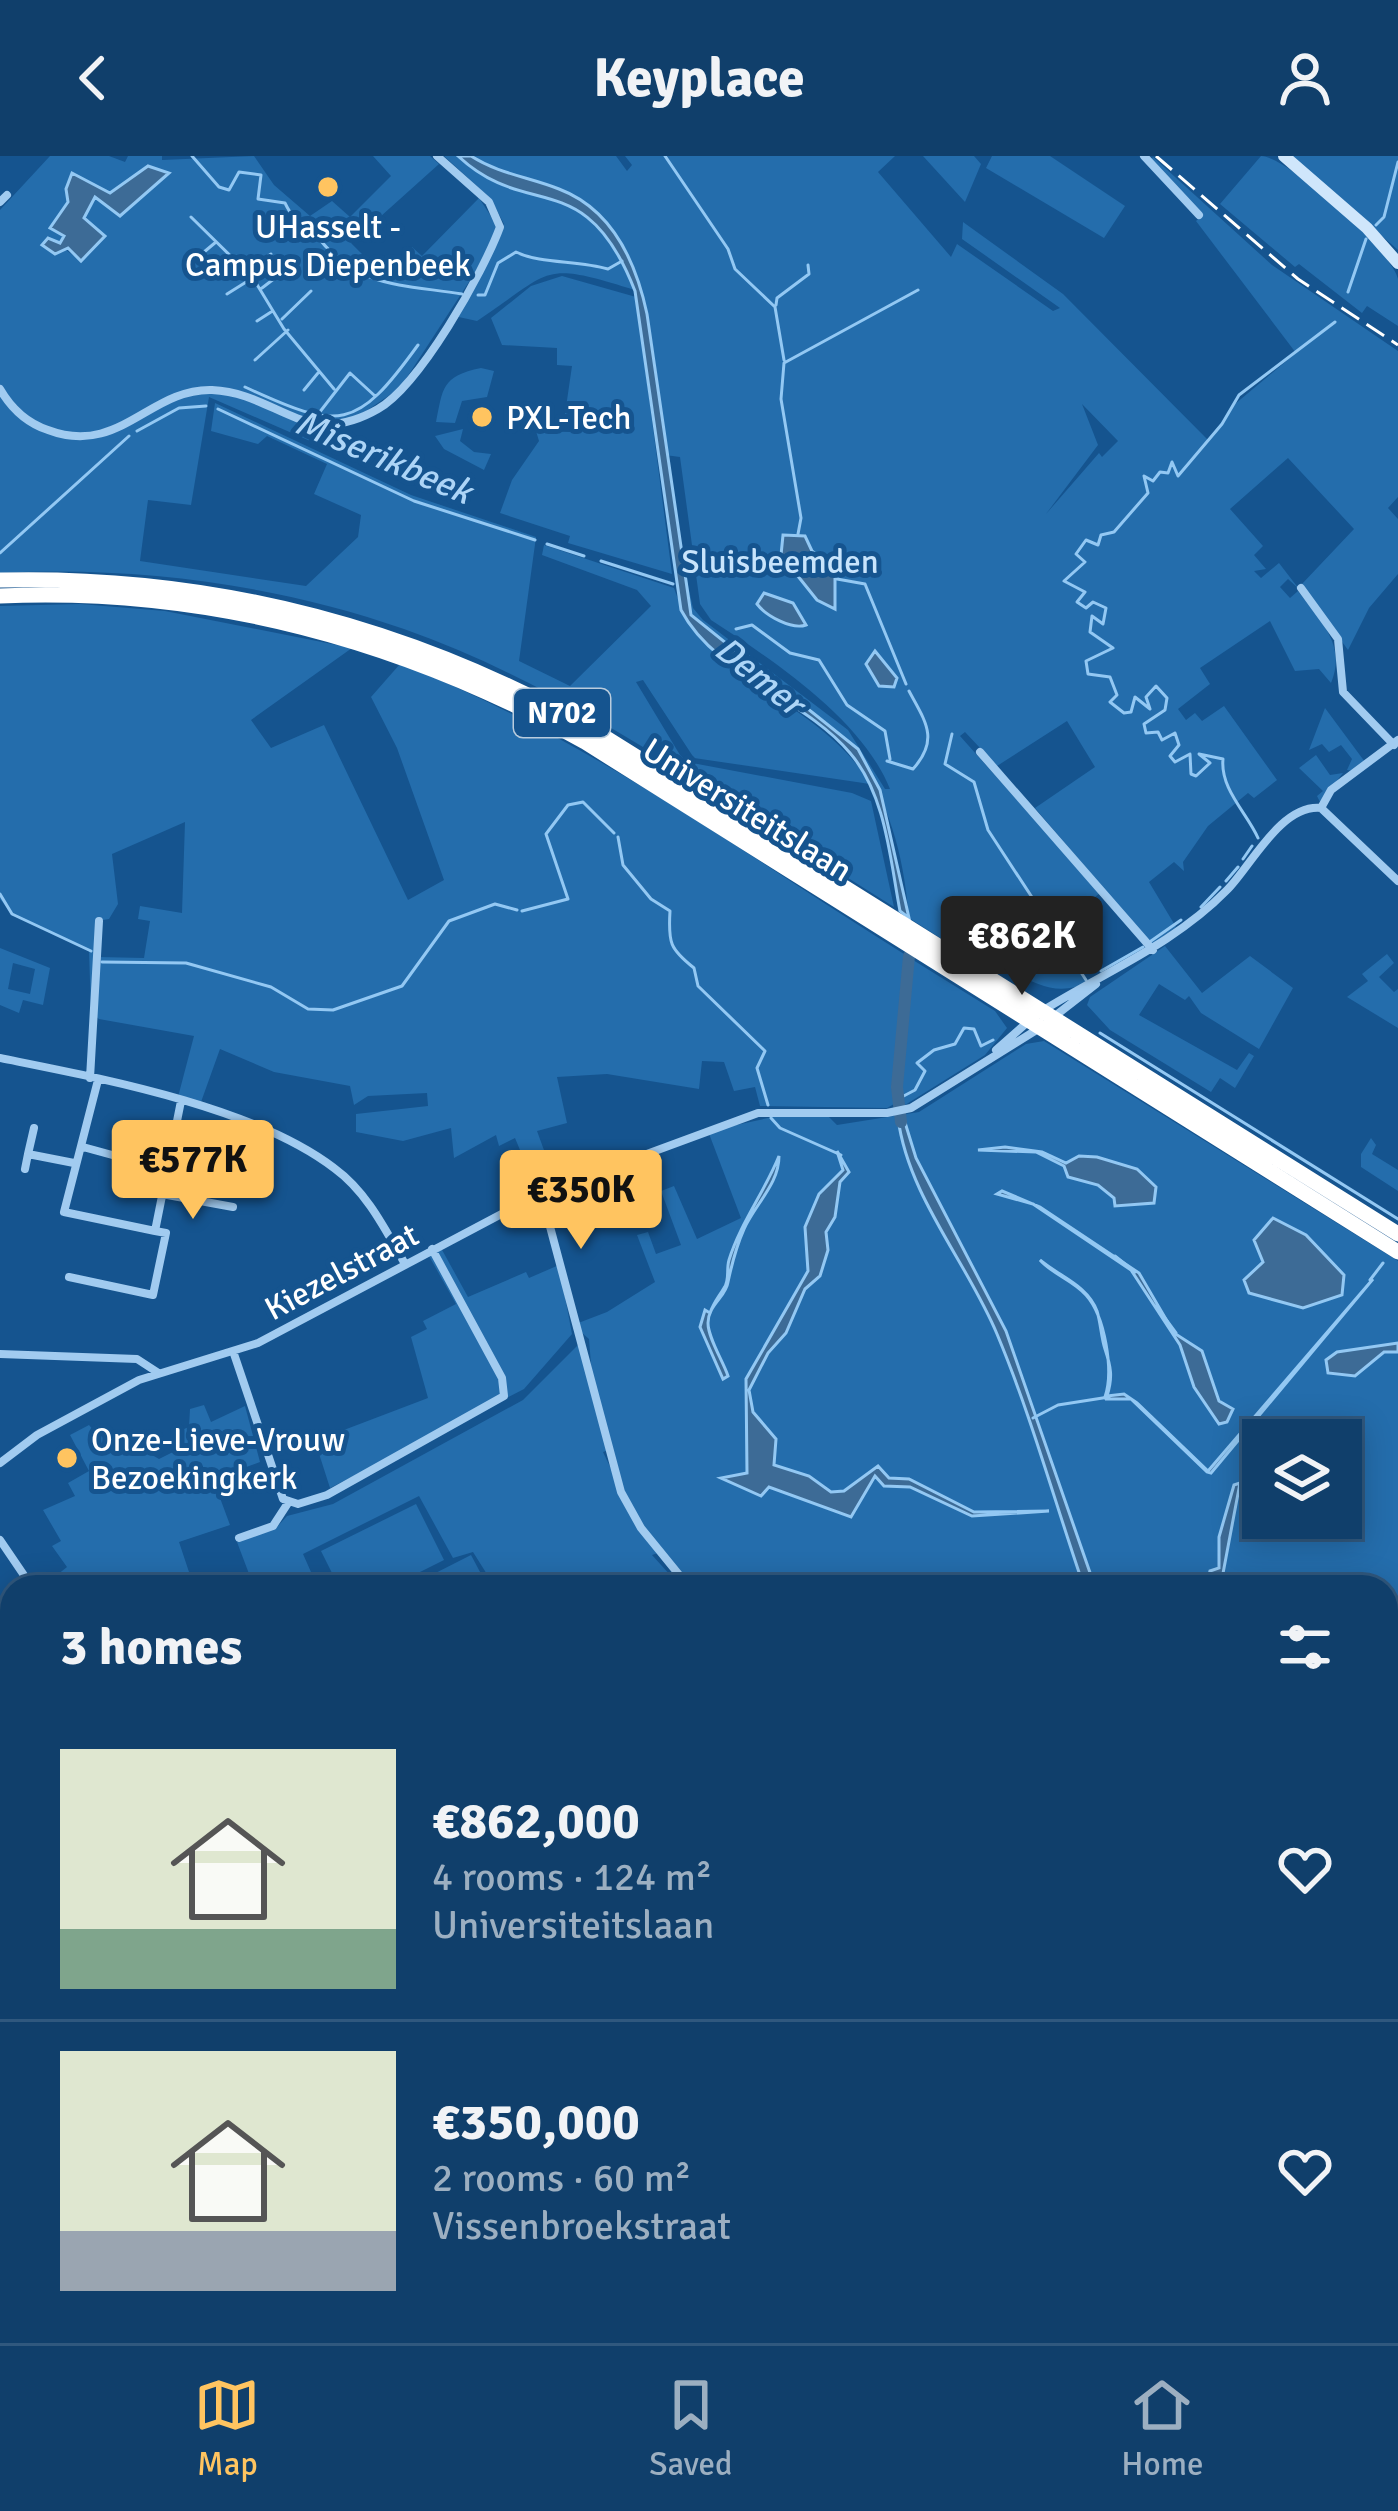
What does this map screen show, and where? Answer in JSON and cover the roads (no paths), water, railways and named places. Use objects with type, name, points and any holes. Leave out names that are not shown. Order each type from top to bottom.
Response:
[{"type":"highway","name":"Universiteitslaan","points":[[0,580],[70,579],[207,591],[312,613],[396,646],[536,714],[801,868],[1398,1252]]},
{"type":"highway","name":"Universiteitslaan","points":[[0,596],[115,596],[205,606],[396,646]]},
{"type":"highway","name":"Universiteitslaan","points":[[1041,1019],[1398,1234]]},
{"type":"main road","points":[[1284,156],[1373,234],[1398,263]]},
{"type":"street","points":[[0,389],[21,415],[39,427],[81,437],[131,424],[201,390],[235,393],[295,420],[343,424],[390,402],[500,227],[490,202],[437,156]]},
{"type":"street","points":[[1144,156],[1198,215]]},
{"type":"street","name":"Kiezelstraat","points":[[0,1463],[37,1435],[157,1372],[233,1351],[287,1329],[541,1192],[758,1113],[908,1108],[1153,950],[1227,890],[1290,820],[1308,808],[1321,808],[1331,790],[1396,742],[1343,692],[1338,639],[1301,588]]},
{"type":"street","points":[[980,752],[1153,950]]},
{"type":"street","points":[[1321,808],[1398,881]]},
{"type":"street","points":[[83,1147],[94,1079],[99,921]]},
{"type":"street","points":[[0,1058],[181,1101],[295,1144],[337,1170],[378,1216],[405,1264]]},
{"type":"street","points":[[155,1231],[181,1101]]},
{"type":"street","points":[[25,1169],[34,1128]]},
{"type":"street","points":[[68,1277],[153,1295],[166,1233],[64,1212],[78,1146],[167,1170]]},
{"type":"street","points":[[28,1154],[74,1163]]},
{"type":"street","points":[[541,1192],[621,1492],[641,1528],[679,1575]]},
{"type":"street","points":[[162,1194],[232,1208]]},
{"type":"street","points":[[239,1538],[273,1526],[288,1503],[327,1495],[504,1396],[502,1378],[432,1250]]},
{"type":"street","points":[[233,1351],[279,1493],[288,1503]]},
{"type":"street","points":[[0,1354],[137,1359],[157,1372]]},
{"type":"street","points":[[0,1540],[24,1575]]},
{"type":"water","name":"Demer","points":[[458,156],[471,156],[578,198],[619,240],[647,314],[691,615],[858,749],[880,790],[909,918],[900,911],[872,788],[850,753],[809,717],[715,652],[681,610],[635,291],[616,251],[596,225],[575,209],[508,187]]},
{"type":"water","points":[[148,166],[169,173],[120,216],[95,197],[84,218],[105,236],[81,261],[68,248],[55,254],[42,245],[48,238],[60,243],[64,236],[50,228],[68,202],[66,189],[72,173],[110,193]]},
{"type":"water","points":[[783,535],[805,536],[812,551],[835,571],[835,609],[817,600],[781,555]]},
{"type":"water","points":[[764,593],[793,603],[806,625],[787,624],[766,613],[757,604]]},
{"type":"water","points":[[875,651],[897,678],[894,687],[879,686],[866,664]]},
{"type":"water","points":[[903,1116],[916,1158],[1006,1331],[1091,1575],[1080,1575],[997,1334],[913,1175],[898,1118]]},
{"type":"water","points":[[1005,1147],[1042,1152],[1066,1163],[1079,1156],[1097,1157],[1137,1169],[1156,1187],[1154,1203],[1115,1206],[1114,1198],[1098,1185],[1068,1177],[1064,1166],[1036,1152],[978,1150]]},
{"type":"water","points":[[837,1151],[849,1172],[840,1182],[835,1217],[826,1232],[828,1250],[820,1276],[805,1289],[786,1333],[768,1353],[749,1390],[753,1412],[776,1439],[774,1465],[809,1476],[831,1492],[844,1491],[878,1466],[889,1478],[909,1479],[974,1512],[1049,1511],[972,1516],[910,1487],[884,1486],[875,1476],[851,1517],[769,1487],[761,1496],[721,1478],[747,1473],[746,1379],[808,1271],[805,1227],[819,1194],[843,1170]]},
{"type":"water","points":[[779,1156],[771,1185],[741,1236],[727,1287],[709,1317],[710,1336],[728,1376],[723,1379],[700,1327],[705,1310],[710,1313],[715,1303],[726,1285],[734,1247]]},
{"type":"water","points":[[1033,1204],[1139,1273],[1174,1333],[1202,1351],[1219,1401],[1233,1409],[1227,1422],[1219,1424],[1194,1387],[1180,1345],[1131,1270]]},
{"type":"water","points":[[1273,1218],[1306,1235],[1344,1275],[1342,1295],[1303,1308],[1249,1293],[1244,1280],[1263,1262],[1254,1240]]},
{"type":"water","points":[[1373,1279],[1256,1419],[1253,1419]]},
{"type":"water","points":[[1398,1343],[1398,1352],[1384,1352],[1355,1376],[1328,1373],[1326,1360],[1337,1352]]},
{"type":"water","points":[[1108,1358],[1111,1378],[1107,1396],[1124,1394],[1137,1403],[1208,1471],[1242,1431],[1242,1436],[1211,1473],[1207,1472],[1131,1399],[1106,1399]]},
{"type":"water","points":[[1240,1483],[1223,1575],[1209,1575],[1219,1568],[1219,1537],[1234,1485]]},
{"type":"waterway","points":[[192,156],[219,187],[229,190],[239,172],[261,175],[258,199],[285,203],[331,252],[364,274],[399,285],[462,294]]},
{"type":"waterway","points":[[665,156],[728,249],[735,269],[775,307],[784,360]]},
{"type":"waterway","points":[[1376,225],[1384,217],[1398,162]]},
{"type":"waterway","points":[[191,217],[253,278],[284,329],[334,389]]},
{"type":"waterway","points":[[1348,292],[1366,239]]},
{"type":"waterway","points":[[204,252],[216,242]]},
{"type":"waterway","points":[[478,295],[485,295],[498,263],[516,252],[608,269],[622,261]]},
{"type":"waterway","points":[[248,270],[271,254]]},
{"type":"waterway","points":[[776,305],[777,298],[809,274],[808,265]]},
{"type":"waterway","points":[[262,288],[279,275]]},
{"type":"waterway","points":[[227,294],[251,279]]},
{"type":"waterway","points":[[798,534],[801,518],[781,399],[784,363],[918,290]]},
{"type":"waterway","points":[[282,319],[311,291]]},
{"type":"waterway","points":[[257,321],[271,312]]},
{"type":"waterway","points":[[1258,838],[1230,791],[1223,759],[1199,754],[1210,763],[1196,776],[1191,774],[1190,754],[1175,762],[1170,756],[1179,745],[1175,733],[1162,740],[1158,732],[1146,733],[1144,724],[1165,710],[1167,698],[1156,686],[1146,697],[1150,709],[1135,697],[1131,712],[1124,713],[1110,702],[1117,695],[1110,677],[1088,674],[1086,661],[1113,648],[1090,632],[1092,616],[1103,624],[1106,608],[1093,602],[1086,608],[1077,602],[1085,592],[1064,581],[1085,562],[1076,554],[1086,540],[1098,545],[1101,535],[1114,532],[1148,493],[1144,476],[1153,481],[1160,472],[1168,473],[1172,462],[1178,476],[1222,424],[1239,395],[1335,322]]},
{"type":"waterway","points":[[255,360],[288,330]]},
{"type":"waterway","points":[[245,387],[303,411],[344,415],[378,394],[418,345]]},
{"type":"waterway","points":[[304,390],[318,373]]},
{"type":"waterway","points":[[319,413],[350,373],[375,396]]},
{"type":"waterway","name":"Miserikbeek","points":[[137,431],[179,408],[206,406]]},
{"type":"waterway","name":"Miserikbeek","points":[[218,409],[414,501],[535,540]]},
{"type":"waterway","name":"Miserikbeek","points":[[0,553],[129,436]]},
{"type":"waterway","name":"Miserikbeek","points":[[547,544],[584,556]]},
{"type":"waterway","name":"Miserikbeek","points":[[601,561],[673,584]]},
{"type":"waterway","points":[[837,579],[865,584],[906,684]]},
{"type":"waterway","points":[[736,629],[752,625],[790,653],[819,660],[847,705],[885,731],[890,759]]},
{"type":"waterway","points":[[887,761],[913,769],[926,748],[927,730],[909,691]]},
{"type":"waterway","points":[[952,734],[945,764],[974,782],[988,830],[1086,980]]},
{"type":"waterway","points":[[522,911],[568,899],[546,834],[568,805],[583,802],[614,833]]},
{"type":"waterway","points":[[618,837],[623,865],[651,899],[670,911],[672,944],[694,968],[698,986],[765,1051],[757,1068],[768,1105]]},
{"type":"waterway","points":[[1243,859],[1252,846]]},
{"type":"waterway","points":[[1226,881],[1238,867]]},
{"type":"waterway","points":[[1201,907],[1220,887]]},
{"type":"waterway","points":[[0,894],[12,914],[91,951]]},
{"type":"waterway","points":[[102,962],[186,963],[271,987],[308,1009],[333,1010],[402,986],[449,921],[495,904],[517,910]]},
{"type":"waterway","points":[[1151,941],[1181,920]]},
{"type":"waterway","points":[[1101,971],[1143,947]]},
{"type":"waterway","name":"Demer","points":[[901,1122],[897,1087],[909,956]]},
{"type":"waterway","points":[[898,1099],[915,1090],[925,1071],[917,1063],[934,1050],[955,1044],[964,1028],[974,1029],[981,1046],[993,1040]]},
{"type":"waterway","points":[[1100,1033],[1398,1219]]},
{"type":"waterway","points":[[771,1118],[780,1128],[841,1155]]},
{"type":"waterway","points":[[1115,1256],[1135,1272]]},
{"type":"waterway","points":[[1370,1280],[1383,1263]]},
{"type":"waterway","points":[[1156,1306],[1176,1333]]},
{"type":"waterway","points":[[1033,1418],[1058,1405],[1109,1397]]},
{"type":"railway","points":[[1156,156],[1298,279],[1398,345]]},
{"type":"place","name":"UHasselt - Campus Diepenbeek","points":[[328,187]]},
{"type":"place","name":"PXL-Tech","points":[[482,417]]},
{"type":"place","name":"Onze-Lieve-Vrouw Bezoekingkerk","points":[[67,1458]]},
{"type":"park label","name":"Sluisbeemden","points":[[780,561]]}]
